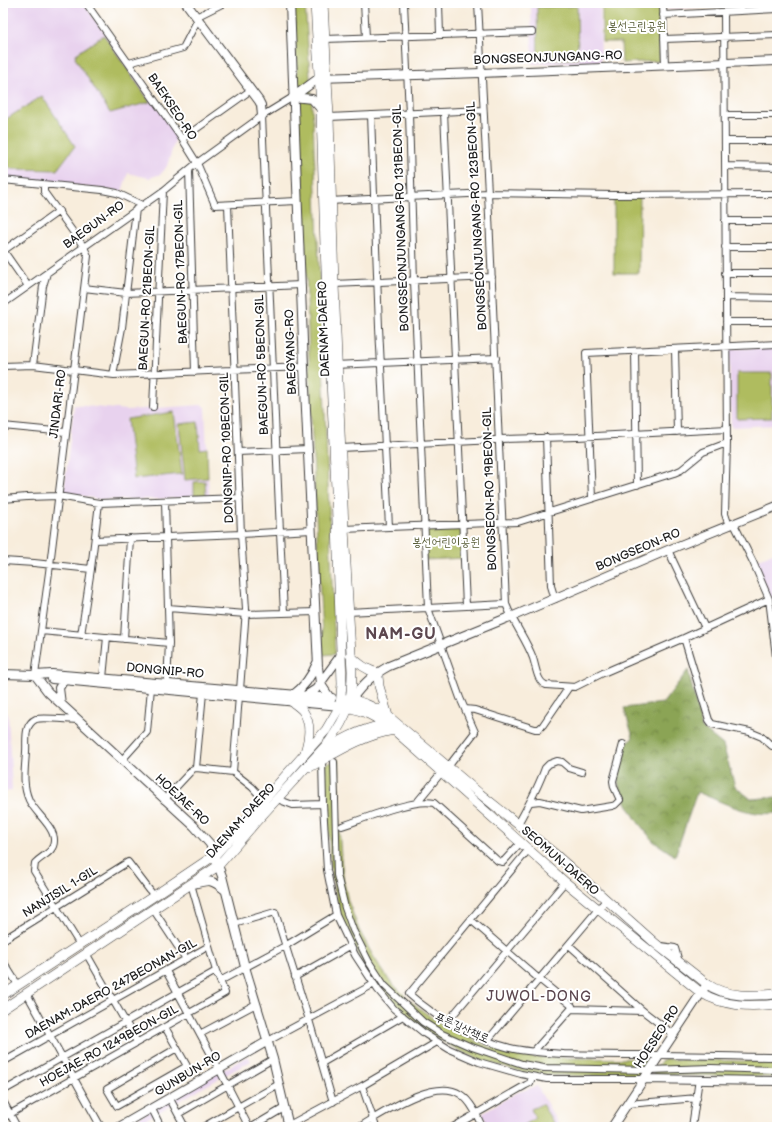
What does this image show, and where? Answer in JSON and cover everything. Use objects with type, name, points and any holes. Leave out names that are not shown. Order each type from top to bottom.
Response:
[{"type":"main road","name":"DAENAM-DAERO","points":[[3,1009],[218,866],[303,770],[319,759],[338,729],[347,702],[352,671],[342,657],[328,201],[329,117],[323,78],[315,3]]},
{"type":"main road","name":"DAENAM-DAERO","points":[[323,3],[325,40],[322,109],[334,284],[334,365],[341,448],[348,612],[342,657]]},
{"type":"main road","points":[[342,657],[377,675],[388,716]]},
{"type":"main road","points":[[292,698],[303,711],[308,722],[310,737],[304,756]]},
{"type":"main road","name":"DAENAM-DAERO","points":[[3,994],[80,945],[215,854],[263,799],[304,756],[347,702]]},
{"type":"main road","name":"SEOMUN-DAERO","points":[[347,702],[375,707],[388,716],[565,882],[700,992],[714,1000],[728,1003],[756,1006],[777,1004]]},
{"type":"main road","name":"SEOMUN-DAERO","points":[[347,702],[372,715],[518,824],[575,871],[656,944],[706,984],[713,988],[743,996],[777,994]]},
{"type":"main road","points":[[319,759],[335,744],[358,732],[378,726],[390,728]]},
{"type":"street","name":"BAEKSEO-RO","points":[[86,3],[182,139],[196,163]]},
{"type":"street","points":[[186,3],[251,90],[261,105],[262,116]]},
{"type":"street","points":[[198,19],[200,15],[224,3]]},
{"type":"street","name":"BAEGYANG-RO","points":[[290,3],[304,367],[318,660],[320,683],[330,698]]},
{"type":"street","points":[[364,3],[366,37]]},
{"type":"street","name":"BONGSEONJUNGANG-RO 131BEON-GIL","points":[[404,3],[408,75],[417,361],[428,608],[464,709],[475,732],[445,770]]},
{"type":"street","points":[[439,3],[440,35]]},
{"type":"street","name":"BONGSEONJUNGANG-RO 123BEON-GIL","points":[[478,3],[496,358]]},
{"type":"street","points":[[663,3],[665,66]]},
{"type":"street","points":[[754,3],[754,10]]},
{"type":"street","points":[[663,15],[777,9]]},
{"type":"street","points":[[724,12],[727,429],[725,514],[753,562],[769,599],[775,636],[777,665]]},
{"type":"street","name":"BAEKSEO-RO","points":[[129,63],[183,48],[198,19]]},
{"type":"street","points":[[325,40],[366,37],[532,32]]},
{"type":"street","points":[[664,39],[777,34]]},
{"type":"street","name":"BONGSEONJUNGANG-RO","points":[[323,78],[777,61]]},
{"type":"street","name":"BAEGUN-RO","points":[[3,304],[163,191],[196,163],[262,116],[323,78]]},
{"type":"street","points":[[182,139],[251,90]]},
{"type":"street","points":[[293,97],[312,99],[322,109]]},
{"type":"street","points":[[329,117],[483,110]]},
{"type":"street","points":[[444,112],[466,606]]},
{"type":"street","points":[[371,115],[388,527]]},
{"type":"street","points":[[725,115],[777,115]]},
{"type":"street","name":"BAEGUN-RO 5BEON-GIL","points":[[262,116],[284,613]]},
{"type":"street","points":[[725,141],[777,141]]},
{"type":"street","points":[[196,163],[215,205],[297,201]]},
{"type":"street","points":[[725,166],[777,167]]},
{"type":"street","name":"BAEGUN-RO 17BEON-GIL","points":[[189,170],[196,372]]},
{"type":"street","points":[[3,180],[102,190],[117,193],[142,205]]},
{"type":"street","points":[[44,185],[44,192],[84,247]]},
{"type":"street","name":"BAEGUN-RO 21BEON-GIL","points":[[153,407],[163,191]]},
{"type":"street","points":[[328,201],[488,193],[777,194]]},
{"type":"street","name":"DONGNIP-RO 10BEON-GIL","points":[[228,204],[241,534],[246,614],[240,693]]},
{"type":"street","points":[[113,375],[126,293],[136,209]]},
{"type":"street","points":[[28,286],[3,251],[59,211]]},
{"type":"street","points":[[725,221],[777,221]]},
{"type":"street","name":"JINDARI-RO","points":[[35,676],[88,256],[84,247]]},
{"type":"street","points":[[725,247],[777,247]]},
{"type":"street","points":[[33,365],[47,273]]},
{"type":"street","points":[[726,273],[777,273]]},
{"type":"street","points":[[334,284],[492,277]]},
{"type":"street","points":[[84,288],[126,293],[301,285]]},
{"type":"street","points":[[726,298],[777,298]]},
{"type":"street","points":[[726,322],[777,322]]},
{"type":"street","points":[[592,498],[586,353],[777,344]]},
{"type":"street","points":[[675,349],[677,432]]},
{"type":"street","points":[[635,351],[637,486]]},
{"type":"street","points":[[334,365],[496,358]]},
{"type":"street","name":"BONGSEON-RO 19BEON-GIL","points":[[496,358],[506,604],[510,618],[531,652],[539,680],[542,684],[568,687]]},
{"type":"street","points":[[3,366],[33,365],[113,375],[304,367]]},
{"type":"street","points":[[3,426],[65,432]]},
{"type":"street","points":[[341,448],[499,439],[727,429]]},
{"type":"street","points":[[546,437],[551,586],[555,599]]},
{"type":"street","points":[[344,529],[518,522],[674,474],[703,452],[727,443]]},
{"type":"street","points":[[238,452],[308,449]]},
{"type":"street","points":[[3,499],[27,496],[58,496],[99,503],[240,498]]},
{"type":"street","points":[[165,501],[169,643],[166,683]]},
{"type":"street","points":[[81,635],[92,569],[99,503]]},
{"type":"street","name":"BONGSEON-RO","points":[[347,702],[368,685],[377,675],[414,658],[508,620],[668,550],[777,506]]},
{"type":"street","points":[[95,540],[312,530]]},
{"type":"street","points":[[124,639],[130,538]]},
{"type":"street","points":[[668,550],[705,628]]},
{"type":"street","points":[[3,561],[92,569]]},
{"type":"street","points":[[464,709],[474,710],[539,729],[543,726],[568,687],[575,687],[769,599]]},
{"type":"street","points":[[348,612],[506,604]]},
{"type":"street","points":[[168,608],[246,614],[316,612]]},
{"type":"street","points":[[41,631],[169,643]]},
{"type":"street","points":[[103,678],[107,637]]},
{"type":"street","points":[[684,638],[709,720],[715,724],[750,732],[762,737],[772,746],[777,745]]},
{"type":"street","points":[[292,698],[302,687],[318,660],[325,666],[330,665],[342,657]]},
{"type":"street","points":[[305,696],[311,693],[342,657]]},
{"type":"street","name":"DONGNIP-RO","points":[[3,674],[203,693],[240,693]]},
{"type":"street","name":"DONGNIP-RO","points":[[35,676],[52,674],[166,683],[240,693],[347,702]]},
{"type":"street","name":"HOEJAE-RO","points":[[35,676],[48,692],[206,838],[210,844],[215,854],[245,968],[268,1041],[289,1126]]},
{"type":"street","points":[[61,704],[59,688],[64,680]]},
{"type":"street","points":[[122,760],[147,732],[151,688]]},
{"type":"street","points":[[196,768],[203,693]]},
{"type":"street","points":[[164,800],[193,769],[196,768],[233,772],[240,693]]},
{"type":"street","name":"DONGNIP-RO","points":[[292,698],[305,696],[330,698],[347,702]]},
{"type":"street","points":[[78,720],[38,719],[32,722],[27,730],[24,774],[29,801],[52,830],[54,836],[53,848],[49,853],[35,863],[34,871],[80,945]]},
{"type":"street","points":[[531,802],[540,801],[581,811],[615,805],[620,800],[614,787],[614,776],[623,744]]},
{"type":"street","points":[[319,759],[328,878],[336,915],[350,946],[384,998],[403,1016],[437,1042],[479,1062],[532,1077],[547,1079],[700,1079],[777,1081]]},
{"type":"street","points":[[518,824],[526,808],[531,802],[545,768],[549,764],[555,761],[560,761],[569,768],[582,772]]},
{"type":"street","name":"푸른길산책로","points":[[334,762],[337,875],[345,908],[353,930],[369,962],[384,985],[422,1022],[442,1034],[469,1046],[515,1061],[544,1068],[649,1070],[711,1068],[777,1070]]},
{"type":"street","points":[[418,803],[418,801],[445,770]]},
{"type":"street","name":"DAENAM-DAERO","points":[[233,772],[252,787],[263,799]]},
{"type":"street","points":[[276,799],[293,805],[323,804]]},
{"type":"street","points":[[342,826],[391,810],[418,803],[429,802],[434,803],[498,861],[503,862],[521,842]]},
{"type":"street","points":[[529,849],[409,994],[431,1012],[487,1041],[511,1048],[533,1052],[598,1056],[659,1055],[777,1057]]},
{"type":"street","name":"NANJISIL 1-GIL","points":[[3,940],[128,862],[154,896]]},
{"type":"street","points":[[225,890],[212,881],[207,880],[191,884],[220,981],[285,946],[336,915]]},
{"type":"street","points":[[448,1021],[565,882]]},
{"type":"street","points":[[487,1041],[606,900]]},
{"type":"street","points":[[153,909],[186,959]]},
{"type":"street","points":[[234,924],[275,912],[333,1102]]},
{"type":"street","points":[[471,920],[572,1006],[571,1009]]},
{"type":"street","points":[[569,945],[643,1011],[673,1034]]},
{"type":"street","name":"DAENAM-DAERO 247BEONAN-GIL","points":[[3,1062],[209,946]]},
{"type":"street","points":[[295,977],[350,946]]},
{"type":"street","points":[[86,953],[137,1042]]},
{"type":"street","points":[[3,961],[18,985]]},
{"type":"street","points":[[166,971],[249,1127]]},
{"type":"street","points":[[3,1091],[216,971]]},
{"type":"street","name":"HOEJAE-RO 1249BEON-GIL","points":[[3,1118],[225,993],[220,981]]},
{"type":"street","points":[[268,1041],[374,984]]},
{"type":"street","name":"HOESEO-RO","points":[[612,1127],[706,984]]},
{"type":"street","points":[[27,994],[101,1127]]},
{"type":"street","points":[[200,1034],[256,1004]]},
{"type":"street","points":[[571,1009],[643,1011]]},
{"type":"street","points":[[533,1052],[571,1009]]},
{"type":"street","points":[[322,1063],[403,1016]]},
{"type":"street","points":[[165,1027],[177,1048],[187,1066],[117,1106],[107,1089],[177,1048]]},
{"type":"street","name":"GUNBUN-RO","points":[[119,1127],[170,1099],[268,1041]]},
{"type":"street","points":[[289,1126],[362,1086],[437,1042]]},
{"type":"street","points":[[178,1114],[273,1059]]},
{"type":"street","points":[[453,1127],[530,1083],[532,1077]]},
{"type":"street","points":[[692,1127],[700,1079]]},
{"type":"street","points":[[203,1127],[279,1084]]},
{"type":"street","points":[[362,1086],[377,1127]]},
{"type":"street","points":[[359,1127],[413,1097],[434,1090],[451,1090],[461,1094],[471,1105],[482,1127]]},
{"type":"street","points":[[628,1104],[697,1098]]},
{"type":"street","points":[[170,1099],[185,1127]]},
{"type":"street","points":[[3,1101],[17,1127]]},
{"type":"street","points":[[252,1127],[284,1108]]},
{"type":"street","points":[[152,1109],[161,1127]]},
{"type":"shaded area","points":[[3,3],[83,3],[177,134],[167,166],[161,174],[149,178],[128,173],[122,192],[3,177]]},
{"type":"shaded area","points":[[531,3],[600,3],[601,62],[532,64]]},
{"type":"shaded area","points":[[668,3],[749,3],[749,5],[668,9]]},
{"type":"shaded area","points":[[777,347],[777,425],[731,427],[729,349]]},
{"type":"shaded area","points":[[74,405],[127,410],[202,405],[205,407],[209,496],[102,500],[64,492]]},
{"type":"shaded area","points":[[777,551],[777,633],[773,634],[770,604],[753,562]]},
{"type":"shaded area","points":[[3,711],[8,713],[12,791],[3,792]]},
{"type":"shaded area","points":[[248,1056],[251,1061],[132,1127],[121,1127]]},
{"type":"shaded area","points":[[537,1086],[560,1127],[488,1127],[482,1113],[516,1093]]},
{"type":"green space","points":[[294,3],[305,3],[313,120],[335,654],[323,655],[311,416],[304,210]]},
{"type":"green space","name":"봉선근린공원","points":[[602,3],[659,3],[660,61],[622,63],[621,42],[602,42]]},
{"type":"green space","points":[[577,6],[578,59],[538,60],[537,7]]},
{"type":"green space","points":[[104,35],[150,102],[110,113],[75,58],[76,54]]},
{"type":"green space","points":[[42,96],[75,146],[57,170],[11,169],[7,165],[4,154],[3,121]]},
{"type":"green space","points":[[614,195],[640,197],[639,273],[614,273]]},
{"type":"green space","points":[[737,373],[772,373],[772,418],[737,419]]},
{"type":"green space","points":[[174,412],[182,474],[134,479],[127,419]]},
{"type":"green space","points":[[198,422],[200,449],[207,448],[208,478],[185,480],[179,424]]},
{"type":"green space","points":[[205,481],[206,496],[194,497],[194,482]]},
{"type":"green space","name":"봉선어린이공원","points":[[462,525],[464,558],[426,560],[424,526]]},
{"type":"green space","points":[[688,670],[702,728],[723,745],[735,786],[751,799],[777,797],[777,813],[766,814],[746,811],[697,792],[675,856],[653,841],[637,821],[627,804],[618,783],[627,744],[633,737],[624,708],[663,703]]},
{"type":"green space","points":[[339,760],[339,825],[341,858],[348,901],[359,930],[373,956],[389,980],[410,1001],[440,1024],[490,1047],[534,1057],[645,1059],[647,1062],[638,1077],[541,1075],[524,1073],[478,1059],[460,1051],[423,1030],[388,998],[372,979],[361,962],[341,919],[338,907],[331,868],[325,764]]},
{"type":"green space","points":[[666,1059],[777,1062],[777,1077],[654,1075],[653,1073],[661,1061]]},
{"type":"green space","points":[[542,1104],[556,1127],[520,1127],[535,1118],[531,1109]]},
{"type":"district","name":"NAM-GU","points":[[401,634]]},
{"type":"district","name":"JUWOL-DONG","points":[[539,996]]}]
